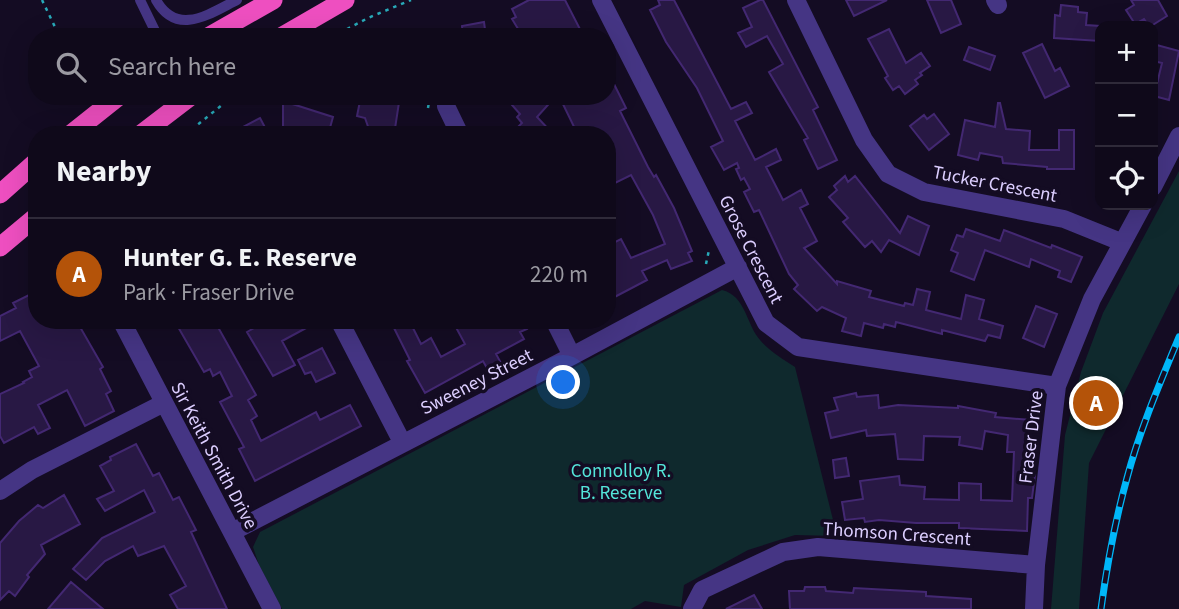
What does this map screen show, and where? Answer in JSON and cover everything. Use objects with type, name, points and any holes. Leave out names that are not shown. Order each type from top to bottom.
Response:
[{"type":"highway","points":[[224,28],[273,0]]},
{"type":"highway","points":[[297,28],[345,0]]},
{"type":"highway","points":[[81,126],[108,105]]},
{"type":"highway","points":[[152,126],[179,105]]},
{"type":"highway","points":[[0,194],[28,173]]},
{"type":"highway","points":[[0,247],[28,224]]},
{"type":"street","name":"Grose Crescent","points":[[600,0],[614,28]]},
{"type":"street","name":"Tucker Crescent","points":[[796,0],[864,141],[888,174],[924,192],[1064,219],[1121,242]]},
{"type":"street","name":"Grose Crescent","points":[[616,31],[766,323],[798,347],[1058,386]]},
{"type":"street","points":[[446,106],[456,126]]},
{"type":"street","points":[[1158,177],[1179,136]]},
{"type":"street","name":"Fraser Drive","points":[[1034,609],[1036,565],[1058,386],[1093,299],[1140,210]]},
{"type":"street","name":"Sweeney Street","points":[[232,532],[738,267]]},
{"type":"street","name":"Sir Keith Smith Drive","points":[[126,329],[272,609]]},
{"type":"street","points":[[344,329],[402,442]]},
{"type":"street","points":[[558,329],[572,356]]},
{"type":"street","points":[[0,491],[32,470],[164,403]]},
{"type":"street","name":"Thomson Crescent","points":[[692,609],[702,590],[783,552],[818,547],[1036,565]]},
{"type":"lane","points":[[140,0],[154,28]]},
{"type":"lane","points":[[156,0],[163,12],[179,20],[202,18],[237,0]]},
{"type":"path","points":[[42,0],[55,27]]},
{"type":"path","points":[[349,28],[411,0]]},
{"type":"path","points":[[196,126],[222,105]]},
{"type":"path","points":[[699,272],[707,263],[710,250]]},
{"type":"green space","points":[[1179,171],[1179,284],[1089,463],[1079,609],[1051,609],[1065,435],[1081,372],[1103,313]]},
{"type":"green space","name":"Connolloy R. B. Reserve","points":[[722,290],[730,293],[741,304],[755,334],[764,344],[795,367],[837,536],[795,535],[748,550],[684,585],[681,607],[645,601],[631,609],[282,609],[259,565],[253,547],[260,532]]},
{"type":"building","points":[[529,0],[565,0],[579,28],[518,28],[512,19],[516,17],[512,9]]},
{"type":"building","points":[[658,0],[674,0],[731,109],[746,102],[752,113],[735,121],[755,160],[776,149],[781,160],[766,167],[783,200],[801,190],[808,204],[800,208],[817,241],[804,248],[837,284],[837,281],[871,291],[869,297],[904,306],[905,303],[913,305],[917,289],[930,292],[926,310],[961,319],[966,295],[984,300],[979,319],[1003,326],[1000,338],[988,335],[985,341],[942,330],[942,334],[896,322],[895,327],[884,324],[883,328],[864,323],[861,336],[842,331],[846,318],[822,307],[817,311],[794,289],[798,285],[789,274],[759,210],[754,212],[744,192],[750,189],[744,178],[741,180],[736,169],[739,168],[737,163],[724,170],[711,147],[723,141],[697,88],[666,42],[650,10],[660,5]]},
{"type":"building","points":[[763,0],[818,107],[813,110],[837,160],[818,169],[804,140],[808,138],[769,72],[783,64],[767,36],[746,47],[738,33],[752,27],[743,8]]},
{"type":"building","points":[[846,0],[887,0],[854,16]]},
{"type":"building","points":[[927,0],[951,0],[961,24],[941,33]]},
{"type":"building","points":[[1131,0],[1158,0],[1167,16],[1158,22],[1144,19],[1133,21],[1126,10],[1134,5]]},
{"type":"building","points":[[1061,5],[1078,7],[1078,12],[1087,13],[1086,25],[1095,26],[1095,41],[1054,38],[1055,15],[1060,16]]},
{"type":"building","points":[[484,22],[485,28],[462,28]]},
{"type":"building","points":[[889,29],[906,63],[921,53],[930,66],[915,80],[918,84],[905,94],[899,86],[893,90],[868,39]]},
{"type":"building","points":[[1042,44],[1055,71],[1060,68],[1069,86],[1045,98],[1023,53]]},
{"type":"building","points":[[1158,45],[1179,51],[1169,100],[1158,97],[1162,63],[1158,62]]},
{"type":"building","points":[[969,47],[995,56],[990,70],[964,60]]},
{"type":"building","points":[[616,88],[626,108],[620,111],[648,167],[654,177],[656,175],[674,208],[692,251],[688,253],[692,261],[671,269],[667,260],[642,271],[647,280],[616,296],[616,242],[621,239],[631,258],[665,244],[631,175],[616,182],[616,126],[574,126],[563,105],[616,105]]},
{"type":"building","points":[[998,103],[1006,129],[1030,131],[1029,150],[1059,150],[1059,130],[1074,130],[1074,169],[1047,169],[1003,163],[1002,157],[980,153],[978,160],[958,155],[965,120],[995,127]]},
{"type":"building","points":[[283,105],[296,105],[333,117],[330,126],[283,126]]},
{"type":"building","points":[[359,105],[399,105],[395,126],[368,126],[365,118],[357,116]]},
{"type":"building","points":[[512,105],[548,105],[537,117],[546,126],[519,126],[522,123],[517,117],[520,114]]},
{"type":"building","points":[[934,114],[949,134],[929,150],[910,126],[924,115],[927,119]]},
{"type":"building","points":[[260,118],[264,126],[245,126]]},
{"type":"building","points":[[845,176],[848,182],[855,176],[900,233],[908,216],[929,226],[919,255],[889,240],[881,252],[872,241],[865,247],[843,222],[848,218],[829,197],[837,190],[834,186]]},
{"type":"building","points":[[966,229],[1000,241],[1004,230],[1082,257],[1071,282],[1058,277],[1060,271],[1031,259],[1029,267],[985,250],[974,280],[951,271],[958,253],[951,250],[957,235],[963,237]]},
{"type":"building","points":[[28,296],[28,329],[81,329],[103,367],[100,369],[111,391],[106,394],[114,411],[85,426],[67,390],[38,405],[50,428],[38,434],[34,427],[4,443],[0,436],[0,394],[24,383],[32,377],[29,371],[39,366],[20,331],[0,341],[0,316],[16,308],[13,303]]},
{"type":"building","points":[[1036,306],[1057,314],[1044,347],[1023,338]]},
{"type":"building","points":[[179,329],[219,329],[256,395],[248,400],[257,416],[251,420],[261,441],[316,412],[320,420],[350,405],[361,426],[255,481],[239,449],[244,447],[220,402],[232,396],[220,372],[213,376],[210,369],[204,372]]},
{"type":"building","points":[[252,329],[304,329],[282,341],[295,365],[273,376],[247,332]]},
{"type":"building","points":[[394,329],[414,329],[421,344],[431,338],[441,357],[465,344],[457,329],[527,329],[520,332],[524,339],[496,354],[501,363],[488,370],[483,361],[425,393],[407,361],[410,360]]},
{"type":"building","points":[[322,348],[335,373],[316,382],[311,372],[305,374],[298,360]]},
{"type":"building","points":[[856,393],[857,397],[878,395],[879,408],[898,405],[958,406],[996,413],[995,417],[1031,420],[1026,474],[1035,475],[1032,498],[1028,498],[1027,531],[959,528],[959,523],[879,520],[865,522],[864,518],[845,520],[842,502],[863,499],[860,481],[899,476],[900,485],[925,487],[924,499],[959,500],[959,483],[981,484],[981,500],[1012,501],[1014,452],[1007,452],[1008,435],[985,431],[982,449],[959,445],[960,437],[924,436],[923,460],[898,459],[895,434],[867,436],[866,430],[831,438],[825,413],[838,410],[834,398]]},
{"type":"building","points":[[136,444],[153,476],[159,473],[173,500],[179,497],[196,530],[191,532],[227,609],[178,609],[170,595],[186,586],[164,546],[138,556],[133,546],[105,561],[86,580],[73,569],[102,538],[155,512],[144,490],[105,511],[97,499],[114,491],[100,466],[111,460],[110,457]]},
{"type":"building","points":[[846,458],[849,476],[835,478],[833,460]]},
{"type":"building","points":[[64,495],[80,524],[41,545],[45,554],[27,575],[29,577],[15,596],[9,591],[0,600],[0,543],[19,521],[38,505],[43,508]]},
{"type":"building","points":[[71,582],[103,609],[48,609]]},
{"type":"building","points":[[805,587],[825,587],[826,591],[853,593],[854,588],[926,592],[926,596],[971,599],[971,609],[790,609],[789,591],[804,591]]},
{"type":"building","points":[[754,595],[762,609],[726,609]]},
{"type":"railway","points":[[1101,609],[1115,527],[1132,460],[1179,337]]},
{"type":"place","name":"Hunter G. E. Reserve","points":[[1096,403]]}]
